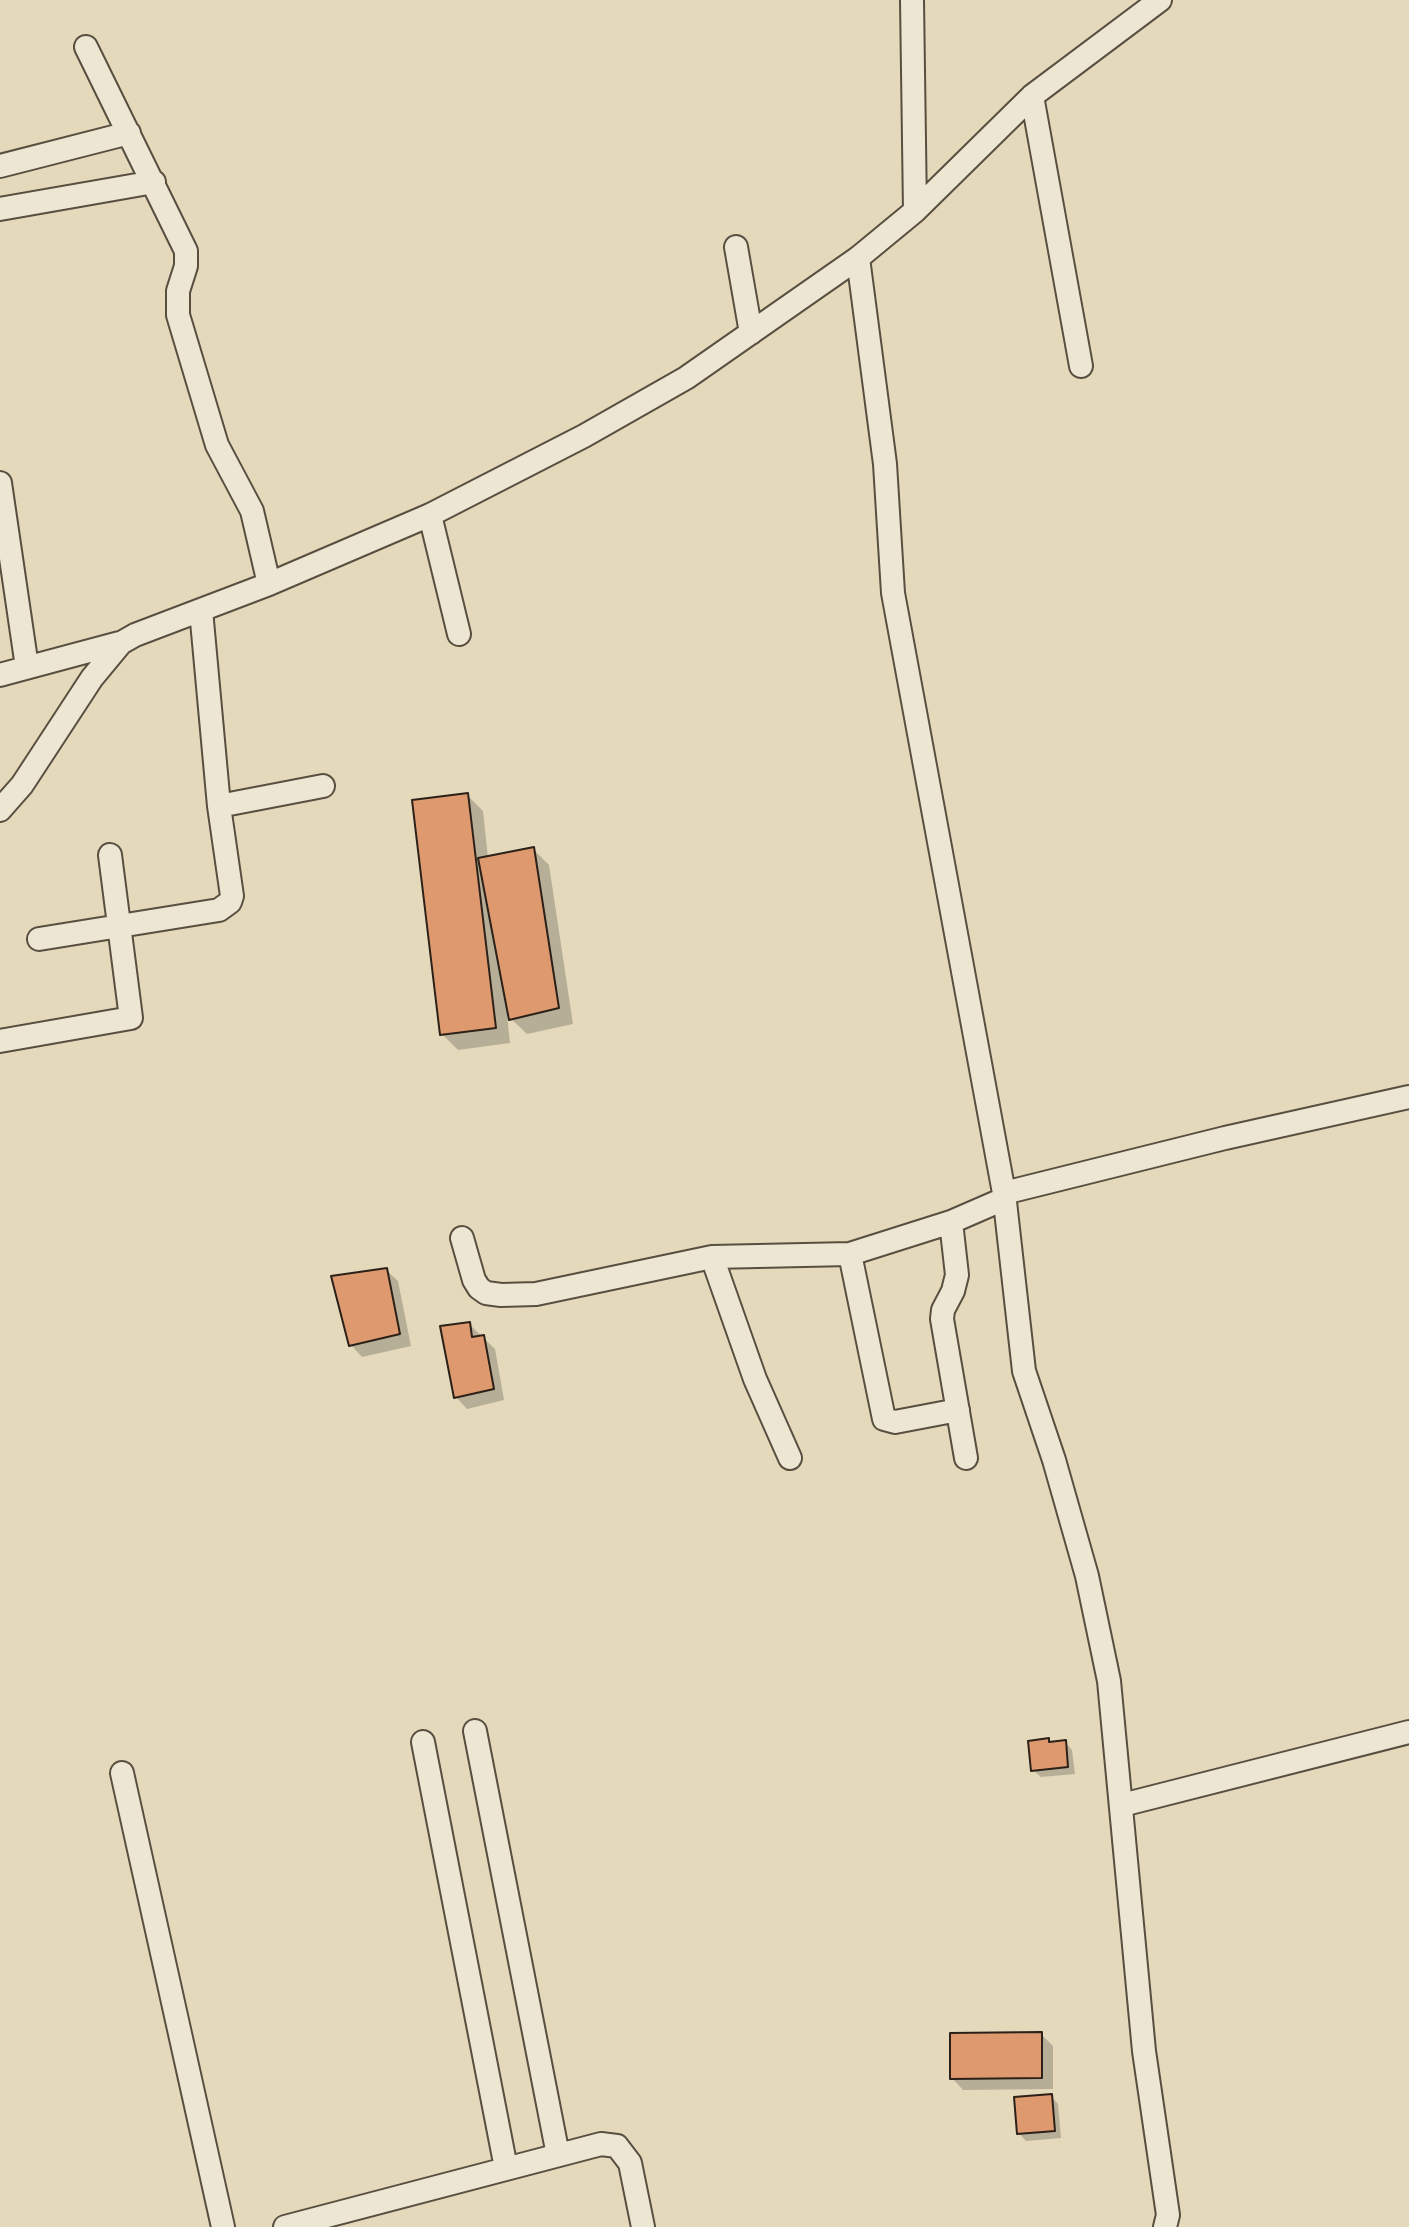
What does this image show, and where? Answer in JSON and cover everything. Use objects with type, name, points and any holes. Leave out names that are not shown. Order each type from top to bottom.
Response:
[{"type":"street","points":[[912,0],[915,211]]},
{"type":"street","points":[[0,675],[121,643],[430,515],[686,378],[858,258],[915,211],[1032,96],[1160,0]]},
{"type":"street","points":[[86,47],[186,251],[186,266],[178,291],[178,315],[217,445],[252,511],[269,584]]},
{"type":"street","points":[[1032,96],[1081,366]]},
{"type":"street","points":[[0,166],[129,133]]},
{"type":"street","points":[[0,209],[154,182]]},
{"type":"street","points":[[736,247],[751,333]]},
{"type":"street","points":[[858,258],[885,464],[893,593],[1004,1196],[1024,1371],[1054,1460],[1087,1576],[1109,1681],[1144,2051],[1168,2215],[1165,2227]]},
{"type":"street","points":[[0,483],[27,667]]},
{"type":"street","points":[[430,515],[459,634]]},
{"type":"street","points":[[39,939],[219,910],[230,902],[232,896],[219,806],[201,610]]},
{"type":"street","points":[[0,810],[22,785],[92,678],[121,643]]},
{"type":"street","points":[[219,806],[323,786]]},
{"type":"street","points":[[0,1041],[131,1018],[110,855]]},
{"type":"street","points":[[462,1238],[479,1288],[486,1293],[501,1295],[536,1294],[586,1285],[712,1257],[850,1254],[951,1222],[1004,1196],[1225,1138],[1409,1097]]},
{"type":"street","points":[[951,1222],[957,1275],[942,1319],[966,1458]]},
{"type":"street","points":[[850,1254],[884,1419],[895,1422],[958,1410]]},
{"type":"street","points":[[712,1257],[755,1379],[790,1458]]},
{"type":"street","points":[[475,1731],[558,2155]]},
{"type":"street","points":[[1122,1805],[1409,1732]]},
{"type":"street","points":[[423,1742],[506,2168]]},
{"type":"street","points":[[122,1773],[223,2227]]},
{"type":"street","points":[[285,2227],[601,2144],[617,2146],[630,2163],[643,2227]]},
{"type":"building","points":[[468,793],[496,1028],[440,1035],[412,800]]},
{"type":"building","points":[[534,847],[559,1008],[509,1020],[478,858]]},
{"type":"building","points":[[387,1268],[400,1334],[349,1346],[331,1276]]},
{"type":"building","points":[[470,1322],[472,1337],[484,1335],[494,1389],[454,1398],[440,1326]]},
{"type":"building","points":[[1049,1738],[1049,1742],[1066,1740],[1068,1767],[1031,1771],[1028,1741]]},
{"type":"building","points":[[1042,2032],[1042,2078],[950,2079],[950,2033]]},
{"type":"building","points":[[1052,2094],[1055,2131],[1017,2134],[1014,2097]]}]
